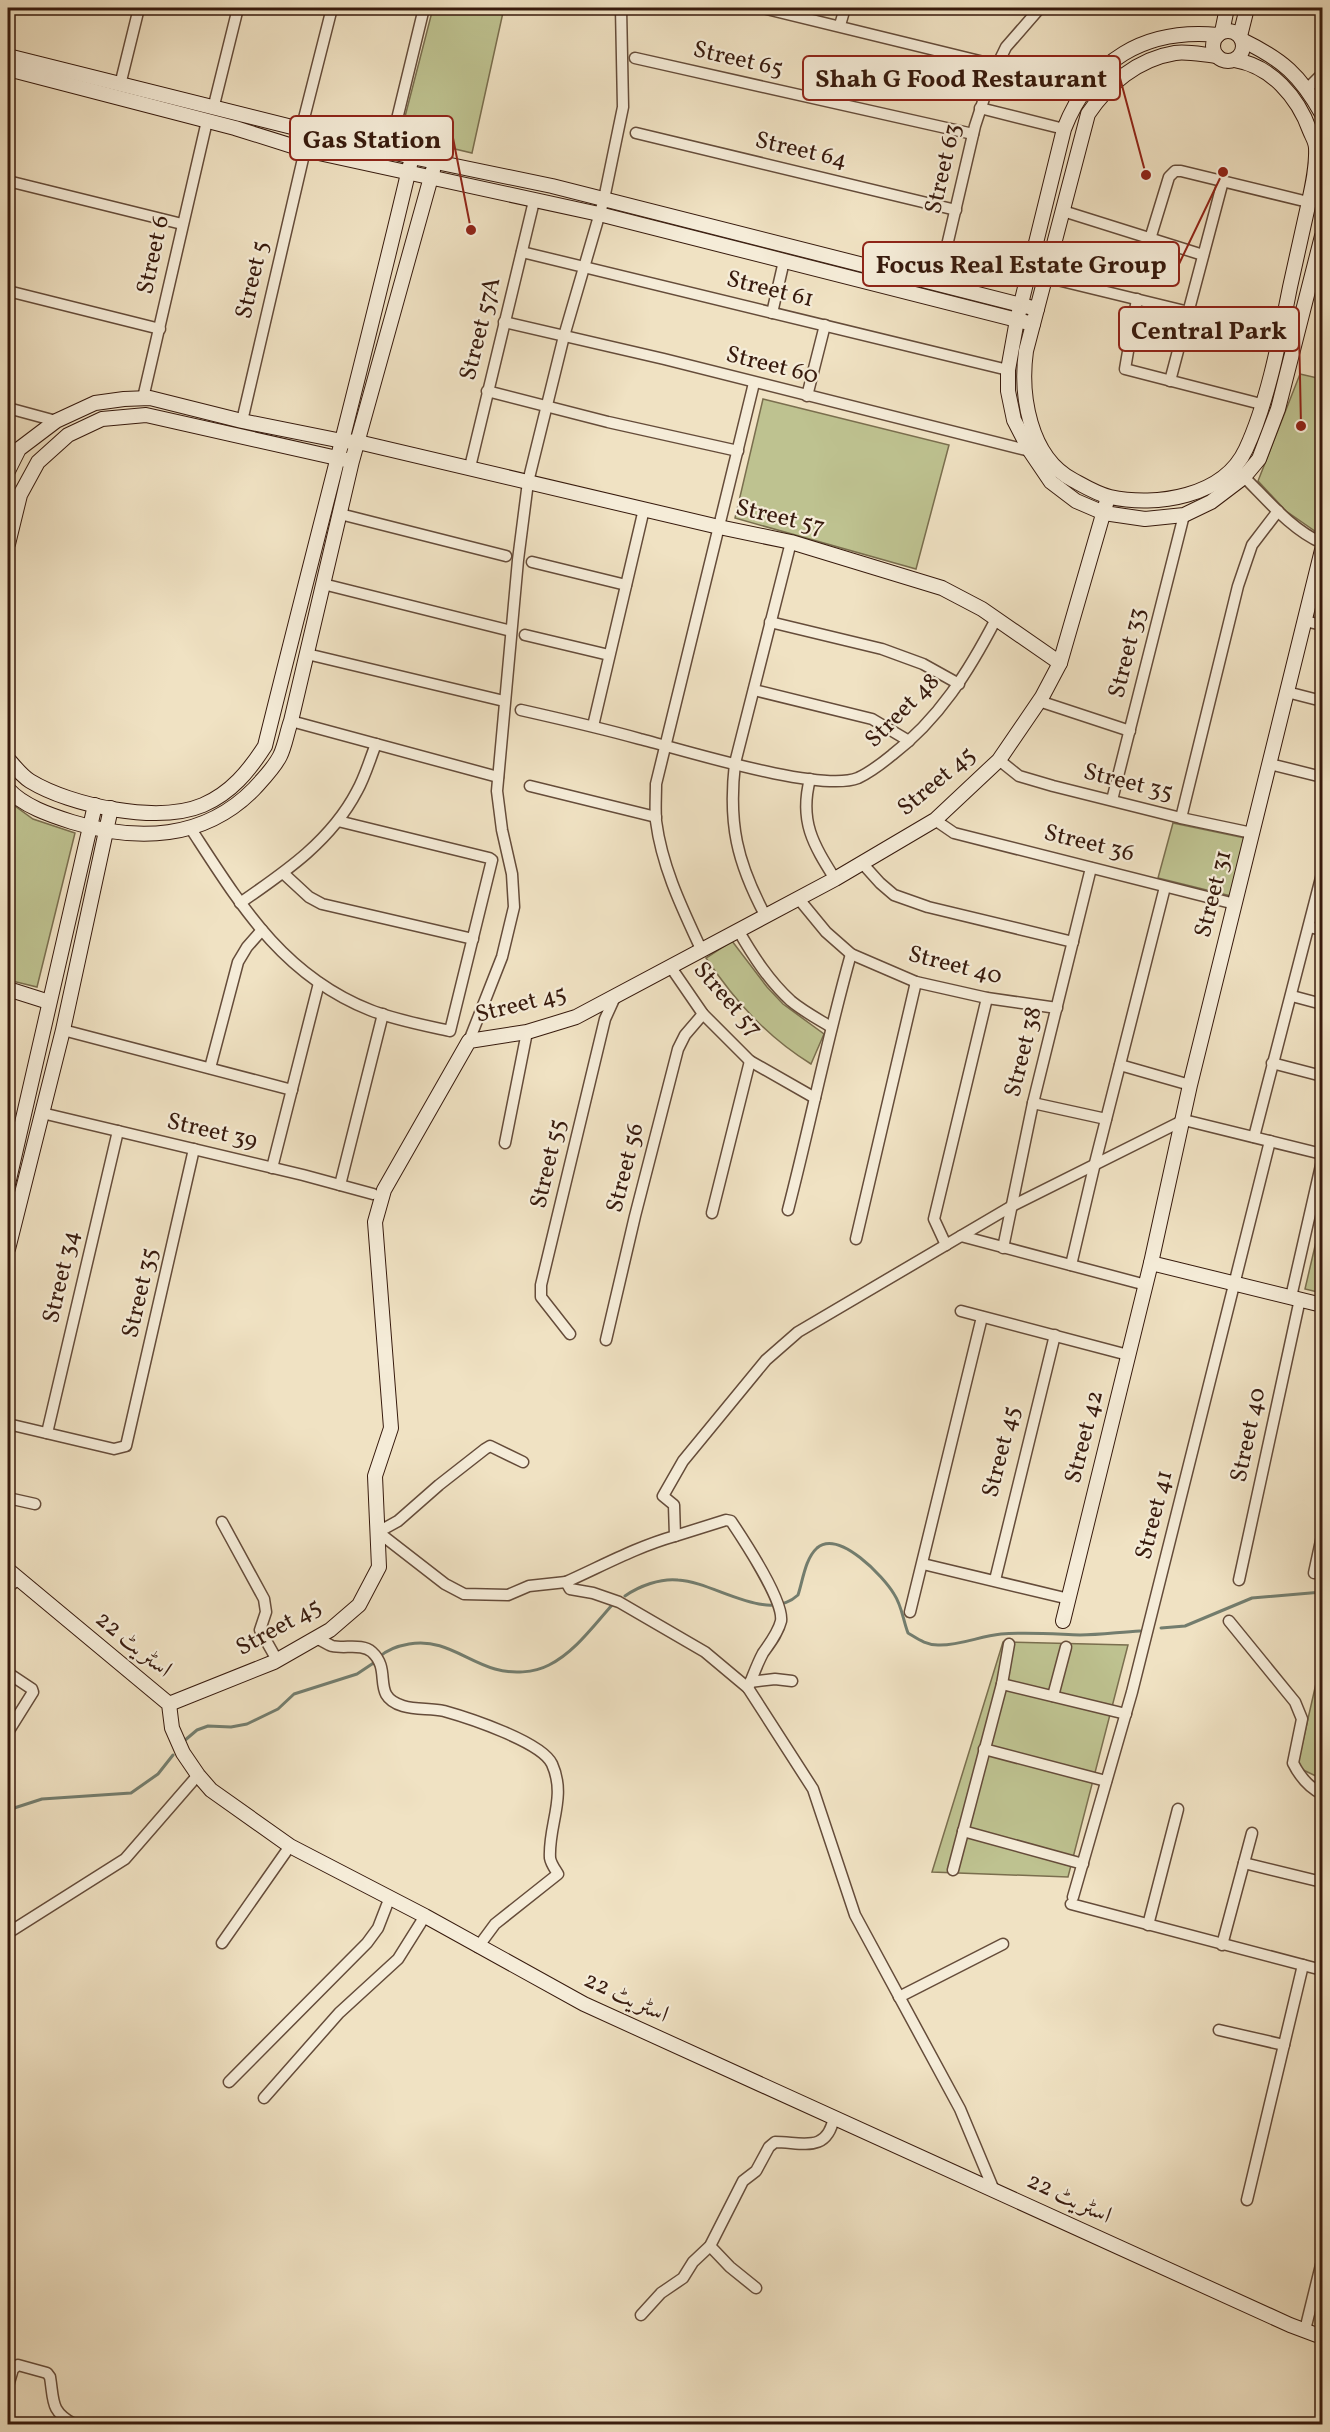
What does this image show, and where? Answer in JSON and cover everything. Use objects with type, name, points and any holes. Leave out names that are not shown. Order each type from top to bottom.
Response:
[{"type":"street","points":[[120,85],[139,8]]},
{"type":"street","name":"Street 6","points":[[143,398],[182,224],[238,8]]},
{"type":"street","points":[[301,130],[332,8]]},
{"type":"street","points":[[389,152],[424,8]]},
{"type":"street","points":[[469,1041],[502,957],[514,907],[512,874],[500,811],[498,777],[522,522],[528,482],[545,406],[604,199],[623,107],[621,8]]},
{"type":"street","points":[[768,8],[996,65]]},
{"type":"street","points":[[840,26],[845,8]]},
{"type":"street","name":"Street 63","points":[[938,284],[980,108],[996,65],[1006,47],[1040,8]]},
{"type":"street","points":[[1217,56],[1213,48],[1227,8]]},
{"type":"street","points":[[1235,60],[1243,50],[1241,38],[1247,8]]},
{"type":"street","points":[[1323,114],[1308,87],[1279,60],[1232,31],[1193,32],[1166,36],[1136,47],[1121,56],[1094,79],[1081,95],[1071,110],[1064,129],[1020,305],[1008,370],[1008,392],[1014,420],[1030,452],[1051,482],[1076,501],[1104,513],[1145,519],[1184,515],[1211,502],[1244,477],[1259,459],[1278,409],[1323,236]]},
{"type":"street","points":[[1176,53],[1217,56],[1225,61],[1235,60],[1251,63],[1279,81],[1306,120],[1316,147],[1312,188],[1285,311],[1261,404],[1245,450],[1233,467],[1212,484],[1177,498],[1137,501],[1108,497],[1069,478],[1053,464],[1039,444],[1030,424],[1024,395],[1024,369],[1033,324],[1088,114],[1109,86],[1137,66],[1176,53]]},
{"type":"street","points":[[8,56],[120,85],[210,115]]},
{"type":"street","name":"Street 65","points":[[634,58],[973,134]]},
{"type":"street","points":[[8,69],[236,121],[301,130],[412,158],[604,199],[1037,309]]},
{"type":"street","points":[[1308,87],[1323,74]]},
{"type":"street","points":[[980,108],[1064,129]]},
{"type":"street","points":[[236,121],[305,150],[599,214],[1033,324]]},
{"type":"street","name":"Street 64","points":[[636,133],[956,210]]},
{"type":"street","name":"Street 5","points":[[242,421],[305,150]]},
{"type":"street","points":[[8,759],[27,780],[44,789],[95,805],[158,814],[190,809],[204,804],[231,788],[251,768],[265,746],[362,367],[412,158]]},
{"type":"street","points":[[8,789],[15,797],[54,816],[91,828],[150,834],[182,832],[215,819],[242,801],[280,756],[291,721],[352,461],[436,162]]},
{"type":"street","points":[[1150,239],[1169,177],[1174,171],[1308,202]]},
{"type":"street","points":[[8,181],[182,224]]},
{"type":"street","points":[[1170,381],[1223,181]]},
{"type":"street","name":"Street 57A","points":[[470,467],[534,201]]},
{"type":"street","points":[[1063,211],[1203,255]]},
{"type":"street","name":"Street 61","points":[[522,252],[1008,370]]},
{"type":"street","points":[[772,313],[784,261]]},
{"type":"street","points":[[1045,277],[1189,312]]},
{"type":"street","points":[[8,291],[160,329]]},
{"type":"street","points":[[1137,299],[1125,369],[1261,404]]},
{"type":"street","points":[[1285,311],[1301,315]]},
{"type":"street","name":"Street 60","points":[[504,322],[664,359],[1030,452]]},
{"type":"street","points":[[807,396],[825,325]]},
{"type":"street","points":[[362,367],[378,371]]},
{"type":"street","points":[[700,950],[671,883],[656,817],[656,783],[754,383]]},
{"type":"street","points":[[487,391],[738,451]]},
{"type":"street","name":"Street 57","points":[[8,471],[19,449],[57,421],[95,404],[143,398],[242,421],[342,441],[358,442],[791,542],[942,588],[982,609],[1060,663]]},
{"type":"street","points":[[8,408],[57,421]]},
{"type":"street","points":[[208,429],[211,413]]},
{"type":"street","points":[[8,543],[20,495],[38,462],[68,435],[102,419],[146,415],[352,461]]},
{"type":"street","points":[[1233,467],[1278,511],[1314,540],[1323,543]]},
{"type":"street","name":"Street 45","points":[[169,1704],[277,1660],[330,1630],[360,1605],[371,1586],[379,1567],[375,1476],[391,1428],[375,1222],[384,1190],[469,1041],[528,1032],[576,1017],[836,879],[935,820],[999,760],[1039,701],[1060,663],[1108,497]]},
{"type":"street","points":[[593,726],[644,508]]},
{"type":"street","points":[[1181,818],[1238,586],[1252,545],[1278,511]]},
{"type":"street","points":[[340,514],[506,556]]},
{"type":"street","name":"Street 33","points":[[1112,800],[1184,515]]},
{"type":"street","points":[[765,915],[742,867],[732,819],[735,764],[791,542]]},
{"type":"street","name":"Street 31","points":[[1152,1256],[1190,1085],[1323,550]]},
{"type":"street","points":[[532,562],[626,585]]},
{"type":"street","points":[[323,584],[511,631]]},
{"type":"street","points":[[297,619],[314,622]]},
{"type":"street","name":"Street 48","points":[[521,710],[593,726],[735,764],[830,782],[856,778],[874,769],[909,741],[944,705],[959,684],[996,619]]},
{"type":"street","points":[[1305,621],[1323,626]]},
{"type":"street","points":[[770,622],[882,649],[923,664],[959,684]]},
{"type":"street","points":[[525,635],[609,655]]},
{"type":"street","points":[[307,654],[504,701]]},
{"type":"street","points":[[754,690],[872,719],[909,741]]},
{"type":"street","points":[[1287,692],[1323,701]]},
{"type":"street","points":[[1039,701],[1130,731]]},
{"type":"street","points":[[291,721],[498,777]]},
{"type":"street","points":[[240,903],[308,853],[338,821],[358,790],[376,744]]},
{"type":"street","name":"Street 35","points":[[999,760],[1019,776],[1181,818],[1252,833]]},
{"type":"street","points":[[1270,764],[1323,777]]},
{"type":"street","points":[[240,779],[253,790]]},
{"type":"street","points":[[810,779],[804,813],[816,849],[836,879]]},
{"type":"street","points":[[530,786],[656,817]]},
{"type":"street","points":[[8,1184],[95,805]]},
{"type":"street","points":[[8,1249],[63,1030],[111,808]]},
{"type":"street","name":"Street 36","points":[[935,820],[954,833],[1235,904]]},
{"type":"street","name":"Street 45","points":[[191,829],[240,903],[280,952],[319,983],[370,1010],[450,1030],[492,860],[338,821]]},
{"type":"street","points":[[862,863],[894,895],[928,907],[1073,942]]},
{"type":"street","name":"Street 38","points":[[1003,1248],[1033,1103],[1091,868]]},
{"type":"street","points":[[283,873],[309,897],[322,904],[473,939]]},
{"type":"street","points":[[1254,1137],[1323,874]]},
{"type":"street","points":[[1071,1265],[1165,887]]},
{"type":"street","name":"Street 40","points":[[798,898],[826,932],[851,954],[916,982],[987,998],[1057,1008]]},
{"type":"street","points":[[1309,927],[1323,930]]},
{"type":"street","points":[[210,1068],[238,962],[262,930]]},
{"type":"street","points":[[738,930],[752,955],[771,980],[793,1002],[831,1027]]},
{"type":"street","points":[[788,1210],[831,1027],[851,954]]},
{"type":"street","name":"Street 57","points":[[670,966],[703,1014],[750,1061],[815,1098]]},
{"type":"street","points":[[856,1239],[916,982]]},
{"type":"street","points":[[272,1168],[319,983]]},
{"type":"street","points":[[8,989],[48,1002]]},
{"type":"street","points":[[1292,996],[1323,1004]]},
{"type":"street","name":"Street 55","points":[[570,1334],[541,1297],[541,1285],[605,1019],[615,997]]},
{"type":"street","points":[[946,1245],[934,1219],[987,998]]},
{"type":"street","points":[[340,1185],[383,1014]]},
{"type":"street","name":"Street 56","points":[[606,1340],[678,1049],[685,1035],[703,1014]]},
{"type":"street","points":[[63,1030],[292,1090]]},
{"type":"street","points":[[505,1143],[528,1032]]},
{"type":"street","points":[[712,1213],[750,1061]]},
{"type":"street","points":[[1272,1063],[1323,1076]]},
{"type":"street","points":[[1120,1065],[1190,1085]]},
{"type":"street","points":[[1033,1103],[1106,1119]]},
{"type":"street","name":"Street 39","points":[[42,1113],[373,1194]]},
{"type":"street","points":[[675,1536],[674,1505],[663,1496],[666,1489],[683,1461],[766,1360],[798,1332],[1012,1206],[1184,1120],[1323,1154]]},
{"type":"street","name":"Street 34","points":[[47,1433],[118,1131]]},
{"type":"street","name":"Street 41","points":[[1148,1925],[1072,1901],[1126,1714],[1270,1141]]},
{"type":"street","name":"Street 35","points":[[47,1433],[114,1449],[126,1446],[195,1149]]},
{"type":"street","name":"Street 40","points":[[1239,1580],[1323,1161]]},
{"type":"street","points":[[12,1167],[27,1170]]},
{"type":"street","points":[[962,1236],[1146,1285]]},
{"type":"street","points":[[1152,1256],[1235,1282],[1323,1305]]},
{"type":"street","name":"Street 42","points":[[1063,1622],[1152,1256]]},
{"type":"street","points":[[962,1311],[1128,1355]]},
{"type":"street","points":[[910,1612],[982,1317]]},
{"type":"street","name":"Street 45","points":[[995,1581],[1055,1335]]},
{"type":"street","points":[[8,1424],[47,1433]]},
{"type":"street","points":[[523,1462],[490,1446],[439,1485],[398,1521],[378,1532],[445,1584],[464,1594],[508,1595],[530,1586],[566,1582],[586,1575],[614,1558],[650,1544],[726,1520],[731,1521],[751,1551],[773,1593],[782,1618],[749,1685]]},
{"type":"street","points":[[8,1498],[35,1504]]},
{"type":"street","points":[[222,1522],[264,1599],[266,1612],[260,1630],[277,1660]]},
{"type":"street","points":[[1314,1573],[1323,1536]]},
{"type":"street","points":[[923,1564],[1069,1599]]},
{"type":"street","name":"اسٹریٹ 22","points":[[8,1570],[13,1584],[169,1704],[172,1728],[183,1753],[198,1775],[212,1790],[290,1846],[390,1897],[584,2004],[1279,2320],[1323,2337]]},
{"type":"street","points":[[566,1582],[570,1589],[593,1593],[619,1602],[705,1652],[749,1685],[813,1789],[855,1915],[960,2109],[993,2188]]},
{"type":"street","points":[[1229,1621],[1295,1702],[1302,1719],[1293,1762],[1299,1775],[1312,1788],[1323,1794]]},
{"type":"street","points":[[316,1638],[331,1646],[355,1646],[372,1652],[380,1663],[386,1697],[394,1703],[407,1708],[444,1711],[501,1731],[545,1753],[552,1763],[560,1789],[556,1803],[550,1860],[558,1874],[495,1924],[478,1947]]},
{"type":"street","points":[[953,1870],[1002,1684],[1010,1644]]},
{"type":"street","points":[[1053,1696],[1066,1647]]},
{"type":"street","points":[[8,1672],[33,1692],[8,1732]]},
{"type":"street","points":[[749,1685],[775,1679],[792,1681]]},
{"type":"street","points":[[1002,1684],[1126,1714]]},
{"type":"street","points":[[984,1749],[1106,1782]]},
{"type":"street","points":[[8,1933],[125,1859],[198,1775]]},
{"type":"street","points":[[1178,1809],[1148,1925],[1323,1970]]},
{"type":"street","points":[[963,1831],[1083,1864]]},
{"type":"street","points":[[1222,1945],[1252,1833]]},
{"type":"street","points":[[222,1942],[290,1846]]},
{"type":"street","points":[[1244,1863],[1323,1882]]},
{"type":"street","points":[[229,2082],[367,1943],[378,1928],[390,1897]]},
{"type":"street","points":[[264,2098],[339,2013],[398,1959],[425,1916]]},
{"type":"street","points":[[899,1997],[1003,1944]]},
{"type":"street","points":[[1247,2200],[1303,1965]]},
{"type":"street","points":[[1220,2030],[1284,2045]]},
{"type":"street","points":[[641,2315],[661,2293],[683,2278],[693,2262],[710,2246],[743,2181],[756,2171],[769,2147],[775,2142],[807,2145],[816,2143],[826,2137],[832,2129],[834,2118]]},
{"type":"street","points":[[710,2246],[730,2267],[756,2288]]},
{"type":"street","points":[[1305,2330],[1323,2261]]},
{"type":"street","points":[[8,2386],[13,2369],[18,2365],[47,2373],[50,2377],[54,2408],[74,2424]]},
{"type":"green space","points":[[433,8],[504,8],[472,153],[400,136]]},
{"type":"green space","points":[[1300,374],[1322,379],[1322,536],[1286,511],[1258,481]]},
{"type":"green space","points":[[763,399],[949,445],[916,569],[735,518]]},
{"type":"green space","points":[[8,801],[33,819],[75,833],[37,987],[8,980]]},
{"type":"green space","points":[[1173,823],[1245,838],[1231,896],[1158,878]]},
{"type":"green space","points":[[732,941],[783,1004],[824,1034],[811,1064],[780,1042],[753,1017],[728,989],[706,958]]},
{"type":"green space","points":[[1322,1216],[1322,1293],[1305,1289]]},
{"type":"green space","points":[[1003,1642],[1128,1645],[1068,1877],[932,1872]]},
{"type":"green space","points":[[1322,1657],[1322,1779],[1297,1767]]},
{"type":"waterway","points":[[625,1596],[650,1584],[665,1580],[678,1580],[693,1582],[756,1604],[785,1603],[798,1595],[807,1564],[813,1553],[817,1548],[826,1544],[837,1545],[848,1550],[871,1567],[889,1586],[897,1599],[908,1633],[930,1644],[954,1644],[1001,1634],[1088,1635],[1140,1631]]},
{"type":"waterway","points":[[1161,1628],[1185,1626],[1252,1598],[1322,1592]]},
{"type":"waterway","points":[[379,1657],[397,1647],[421,1643],[443,1647],[502,1671],[537,1670],[567,1653],[584,1638],[613,1604]]},
{"type":"waterway","points":[[184,1741],[197,1730],[208,1726],[231,1727],[247,1724],[278,1709],[294,1694],[357,1674],[375,1662]]},
{"type":"waterway","points":[[8,1810],[42,1799],[131,1793],[158,1774],[173,1755]]},
{"type":"place","name":"Focus Real Estate Group","points":[[1223,172]]},
{"type":"place","name":"Shah G Food Restaurant","points":[[1146,175]]},
{"type":"place","name":"Gas Station","points":[[471,230]]},
{"type":"place","name":"Central Park","points":[[1301,426]]}]
